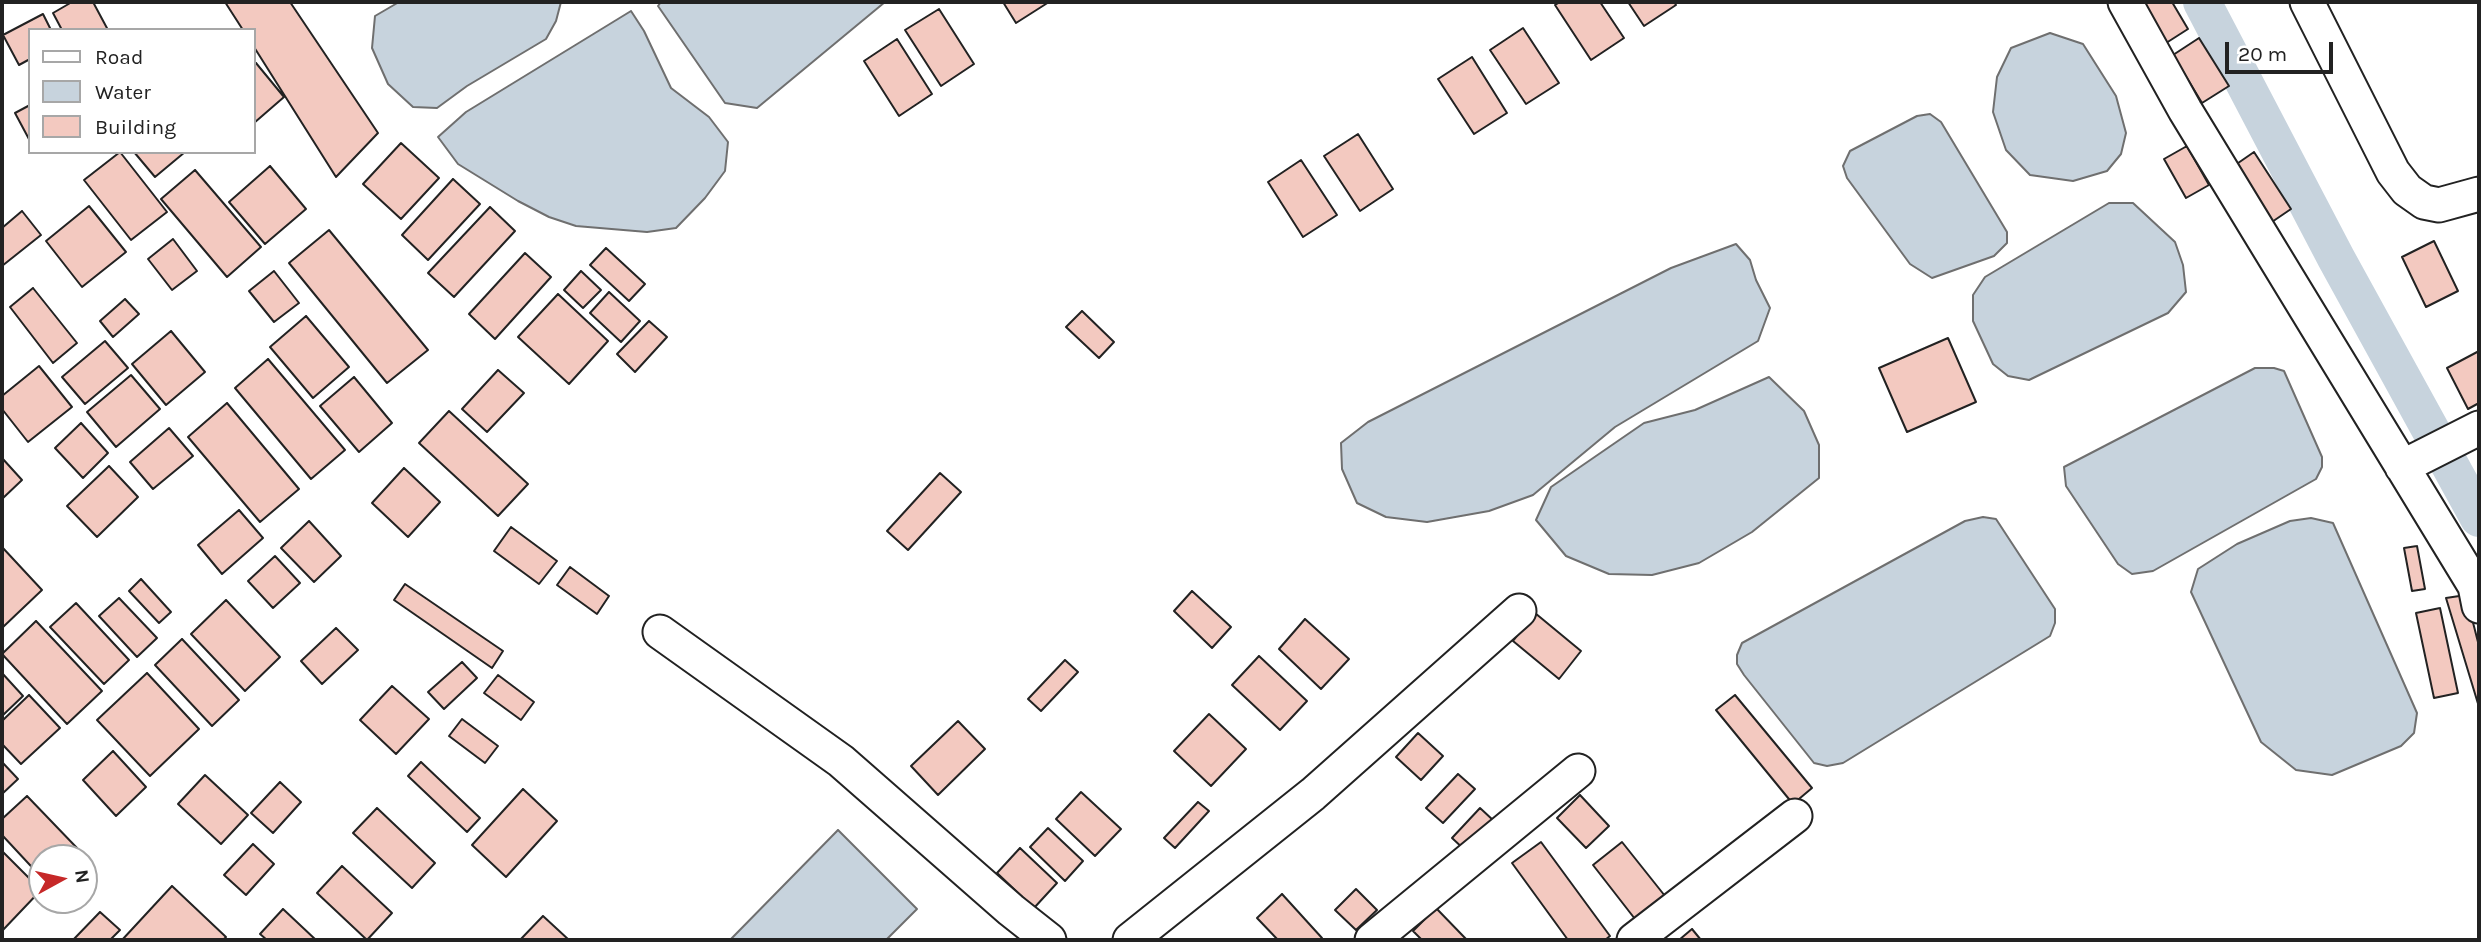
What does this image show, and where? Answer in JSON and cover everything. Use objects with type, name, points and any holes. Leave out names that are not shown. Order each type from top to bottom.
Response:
[{"type":"street","points":[[2125,2],[2185,110],[2474,586],[2479,606]]},
{"type":"street","points":[[2307,2],[2393,172],[2407,190],[2424,202],[2439,205],[2479,194]]},
{"type":"street","points":[[2402,467],[2479,428]]},
{"type":"street","points":[[1130,940],[1313,794],[1519,611]]},
{"type":"street","points":[[660,632],[841,761],[1049,940]]},
{"type":"street","points":[[1372,940],[1578,771]]},
{"type":"street","points":[[1634,940],[1795,816]]},
{"type":"water","points":[[399,2],[561,2],[556,21],[546,39],[467,86],[437,108],[413,107],[388,84],[372,48],[375,16]]},
{"type":"water","points":[[661,2],[885,2],[757,108],[725,103],[658,6]]},
{"type":"water","points":[[631,11],[644,31],[671,88],[709,117],[728,142],[725,171],[705,198],[676,228],[647,232],[576,226],[549,217],[518,201],[458,164],[438,137],[466,112]]},
{"type":"water","points":[[2050,33],[2083,44],[2116,96],[2126,133],[2121,154],[2107,171],[2073,181],[2030,175],[2006,150],[1993,112],[1997,77],[2011,48]]},
{"type":"water","points":[[1930,114],[1941,122],[2007,232],[2007,243],[1994,256],[1932,278],[1910,264],[1847,178],[1843,166],[1850,151],[1917,116]]},
{"type":"water","points":[[2109,203],[2133,203],[2175,242],[2183,265],[2186,292],[2168,313],[2029,380],[2008,376],[1993,364],[1973,321],[1973,295],[1985,277]]},
{"type":"water","points":[[1736,244],[1750,260],[1756,280],[1770,308],[1758,341],[1615,427],[1533,495],[1489,511],[1427,522],[1386,517],[1357,503],[1342,469],[1341,443],[1368,422],[1671,268]]},
{"type":"water","points":[[2255,368],[2284,371],[2322,457],[2322,467],[2316,479],[2153,571],[2132,574],[2118,564],[2066,486],[2064,467]]},
{"type":"water","points":[[1769,377],[1804,411],[1819,445],[1819,478],[1752,532],[1699,563],[1652,575],[1609,574],[1566,556],[1536,520],[1551,487],[1644,423],[1695,410]]},
{"type":"water","points":[[1983,517],[1996,519],[2055,609],[2055,623],[2050,636],[1843,763],[1827,766],[1814,763],[1737,664],[1742,643],[1965,521]]},
{"type":"water","points":[[2311,518],[2333,523],[2417,713],[2414,733],[2401,746],[2332,775],[2296,770],[2261,742],[2191,592],[2198,569],[2237,544],[2290,521]]},
{"type":"water","points":[[838,830],[917,909],[886,940],[730,940]]},
{"type":"building","points":[[72,2],[93,2],[107,28],[61,28],[53,13]]},
{"type":"building","points":[[225,2],[290,2],[378,133],[336,177],[256,50],[256,28],[242,28]]},
{"type":"building","points":[[1003,2],[1049,2],[1016,23]]},
{"type":"building","points":[[1560,2],[1600,2],[1624,38],[1591,60],[1555,5]]},
{"type":"building","points":[[1628,2],[1674,2],[1676,5],[1644,26]]},
{"type":"building","points":[[2136,2],[2172,2],[2188,29],[2163,45]]},
{"type":"building","points":[[939,9],[974,64],[941,86],[905,30]]},
{"type":"building","points":[[43,14],[50,28],[28,28],[28,60],[19,65],[3,35]]},
{"type":"building","points":[[1523,28],[1559,83],[1526,104],[1490,50]]},
{"type":"building","points":[[2199,38],[2229,86],[2202,103],[2173,55]]},
{"type":"building","points":[[897,39],[932,94],[899,116],[864,61]]},
{"type":"building","points":[[1472,57],[1507,113],[1474,134],[1438,79]]},
{"type":"building","points":[[256,63],[284,97],[256,121]]},
{"type":"building","points":[[28,106],[28,137],[15,113]]},
{"type":"building","points":[[1358,134],[1393,189],[1360,211],[1324,156]]},
{"type":"building","points":[[401,143],[439,178],[401,219],[363,184]]},
{"type":"building","points":[[2187,146],[2209,185],[2186,198],[2164,159]]},
{"type":"building","points":[[2254,152],[2291,209],[2266,226],[2228,170]]},
{"type":"building","points":[[117,154],[122,154],[167,212],[131,240],[84,180]]},
{"type":"building","points":[[136,154],[183,154],[155,177]]},
{"type":"building","points":[[1301,160],[1337,215],[1303,237],[1268,182]]},
{"type":"building","points":[[270,166],[306,209],[265,244],[229,202]]},
{"type":"building","points":[[195,170],[261,247],[227,277],[161,199]]},
{"type":"building","points":[[453,179],[480,204],[428,260],[402,235]]},
{"type":"building","points":[[89,206],[126,252],[82,287],[46,241]]},
{"type":"building","points":[[490,207],[515,231],[454,297],[428,273]]},
{"type":"building","points":[[22,211],[41,235],[2,266],[2,228]]},
{"type":"building","points":[[329,230],[428,350],[387,383],[289,263]]},
{"type":"building","points":[[173,239],[197,271],[172,290],[148,259]]},
{"type":"building","points":[[2434,241],[2458,291],[2426,307],[2402,257]]},
{"type":"building","points":[[606,248],[645,284],[629,301],[590,265]]},
{"type":"building","points":[[525,253],[551,277],[495,339],[469,314]]},
{"type":"building","points":[[274,271],[299,303],[274,322],[249,291]]},
{"type":"building","points":[[581,271],[601,290],[583,308],[564,290]]},
{"type":"building","points":[[33,288],[77,343],[53,363],[10,307]]},
{"type":"building","points":[[609,292],[640,321],[621,342],[590,313]]},
{"type":"building","points":[[558,294],[608,341],[569,384],[518,337]]},
{"type":"building","points":[[125,299],[139,314],[113,337],[100,321]]},
{"type":"building","points":[[1082,311],[1114,342],[1099,358],[1066,327]]},
{"type":"building","points":[[306,316],[349,367],[313,398],[270,347]]},
{"type":"building","points":[[649,321],[667,337],[635,372],[617,354]]},
{"type":"building","points":[[171,331],[205,372],[166,405],[132,364]]},
{"type":"building","points":[[1948,338],[1976,402],[1907,432],[1879,368]]},
{"type":"building","points":[[105,341],[128,368],[85,404],[62,377]]},
{"type":"building","points":[[2479,351],[2479,403],[2468,409],[2447,368]]},
{"type":"building","points":[[268,359],[345,450],[311,479],[235,388]]},
{"type":"building","points":[[39,366],[72,407],[28,442],[2,409],[2,396]]},
{"type":"building","points":[[498,370],[524,393],[487,432],[462,409]]},
{"type":"building","points":[[131,375],[160,409],[116,447],[87,412]]},
{"type":"building","points":[[354,377],[392,423],[359,452],[320,406]]},
{"type":"building","points":[[227,403],[299,489],[260,522],[188,437]]},
{"type":"building","points":[[449,411],[528,484],[498,516],[419,443]]},
{"type":"building","points":[[81,423],[108,453],[83,478],[55,448]]},
{"type":"building","points":[[169,428],[193,456],[153,489],[130,462]]},
{"type":"building","points":[[2,458],[22,480],[2,499]]},
{"type":"building","points":[[109,466],[138,497],[97,537],[67,506]]},
{"type":"building","points":[[404,468],[440,502],[408,537],[372,503]]},
{"type":"building","points":[[940,473],[961,492],[908,550],[887,531]]},
{"type":"building","points":[[239,510],[263,538],[222,574],[198,545]]},
{"type":"building","points":[[309,521],[341,556],[314,582],[281,548]]},
{"type":"building","points":[[511,527],[557,561],[539,584],[494,551]]},
{"type":"building","points":[[2417,546],[2425,589],[2412,591],[2404,548]]},
{"type":"building","points":[[2,547],[42,590],[2,628]]},
{"type":"building","points":[[275,556],[300,583],[273,608],[248,581]]},
{"type":"building","points":[[570,567],[609,596],[597,614],[557,585]]},
{"type":"building","points":[[141,579],[171,612],[159,623],[129,591]]},
{"type":"building","points":[[405,584],[503,651],[492,668],[394,600]]},
{"type":"building","points":[[1192,591],[1231,627],[1212,648],[1174,611]]},
{"type":"building","points":[[2466,595],[2479,646],[2479,707],[2446,598]]},
{"type":"building","points":[[119,598],[157,638],[137,657],[99,616]]},
{"type":"building","points":[[226,600],[280,657],[245,691],[191,634]]},
{"type":"building","points":[[76,603],[129,660],[104,684],[50,627]]},
{"type":"building","points":[[2440,608],[2458,693],[2434,698],[2416,613]]},
{"type":"building","points":[[1535,613],[1581,651],[1559,679],[1513,641]]},
{"type":"building","points":[[1305,619],[1349,659],[1321,689],[1279,649]]},
{"type":"building","points":[[36,621],[102,691],[67,724],[2,654]]},
{"type":"building","points":[[336,628],[358,650],[322,684],[301,661]]},
{"type":"building","points":[[182,639],[239,700],[212,726],[155,665]]},
{"type":"building","points":[[1259,656],[1307,701],[1280,730],[1232,685]]},
{"type":"building","points":[[1065,660],[1078,672],[1041,711],[1028,699]]},
{"type":"building","points":[[462,662],[477,678],[444,709],[428,692]]},
{"type":"building","points":[[2,673],[23,696],[2,716]]},
{"type":"building","points":[[147,673],[199,729],[150,776],[97,720]]},
{"type":"building","points":[[498,675],[534,702],[521,720],[484,693]]},
{"type":"building","points":[[392,686],[429,719],[396,754],[360,720]]},
{"type":"building","points":[[29,695],[60,728],[21,764],[2,744],[2,721]]},
{"type":"building","points":[[1735,695],[1812,788],[1793,804],[1716,710]]},
{"type":"building","points":[[1209,714],[1246,749],[1211,786],[1174,751]]},
{"type":"building","points":[[462,719],[498,746],[485,763],[449,736]]},
{"type":"building","points":[[958,721],[985,749],[938,795],[911,766]]},
{"type":"building","points":[[1418,733],[1443,756],[1421,780],[1396,757]]},
{"type":"building","points":[[113,751],[146,787],[116,816],[83,780]]},
{"type":"building","points":[[2,762],[18,779],[2,794]]},
{"type":"building","points":[[421,762],[480,818],[467,832],[408,776]]},
{"type":"building","points":[[1458,774],[1475,789],[1443,823],[1426,808]]},
{"type":"building","points":[[205,775],[248,815],[221,844],[178,804]]},
{"type":"building","points":[[280,782],[301,802],[273,833],[251,813]]},
{"type":"building","points":[[523,789],[557,821],[506,877],[472,845]]},
{"type":"building","points":[[1081,792],[1121,829],[1095,856],[1056,819]]},
{"type":"building","points":[[1580,795],[1609,826],[1586,848],[1557,818]]},
{"type":"building","points":[[27,796],[73,844],[28,844],[28,863],[2,835],[2,819]]},
{"type":"building","points":[[1198,802],[1209,811],[1175,848],[1164,838]]},
{"type":"building","points":[[377,808],[435,863],[412,888],[353,833]]},
{"type":"building","points":[[1480,808],[1494,821],[1466,851],[1452,838]]},
{"type":"building","points":[[1048,828],[1083,861],[1065,881],[1030,847]]},
{"type":"building","points":[[1541,842],[1610,936],[1605,940],[1568,940],[1512,863]]},
{"type":"building","points":[[1622,842],[1665,896],[1635,919],[1593,865]]},
{"type":"building","points":[[253,844],[274,864],[246,895],[224,875]]},
{"type":"building","points":[[1020,848],[1057,883],[1034,908],[997,873]]},
{"type":"building","points":[[2,851],[28,877],[28,904],[2,931]]},
{"type":"building","points":[[342,866],[392,913],[367,940],[317,893]]},
{"type":"building","points":[[172,886],[226,937],[223,940],[122,940]]},
{"type":"building","points":[[1356,889],[1377,910],[1356,930],[1335,910]]},
{"type":"building","points":[[1282,894],[1322,938],[1320,940],[1278,940],[1257,918]]},
{"type":"building","points":[[1436,908],[1465,940],[1422,940],[1413,931]]},
{"type":"building","points":[[283,909],[316,940],[267,940],[260,934]]},
{"type":"building","points":[[100,912],[120,930],[110,940],[73,940]]},
{"type":"building","points":[[543,916],[569,940],[520,940]]},
{"type":"building","points":[[1692,929],[1701,940],[1679,940]]},
{"type":"waterway","points":[[2202,2],[2336,258],[2479,518]]}]
